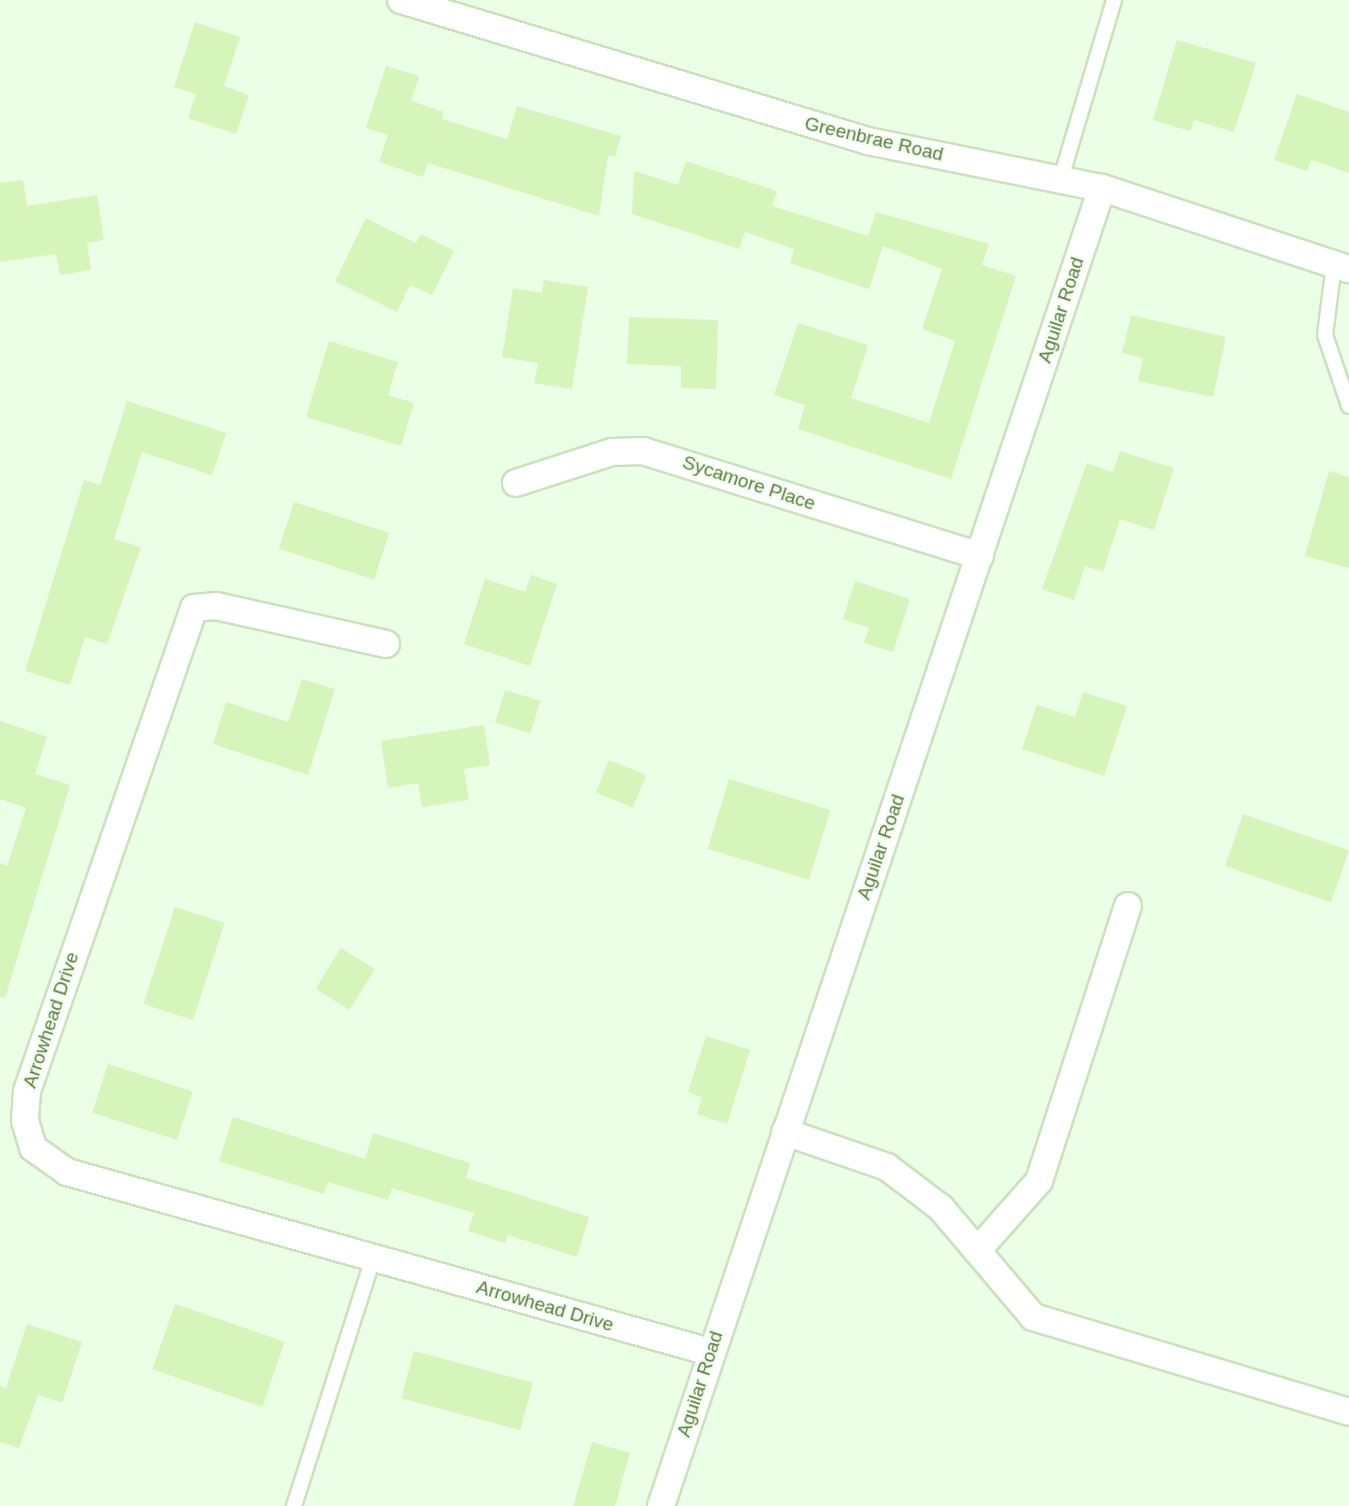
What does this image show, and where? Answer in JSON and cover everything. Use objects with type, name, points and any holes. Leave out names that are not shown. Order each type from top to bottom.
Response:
[{"type":"street","name":"Greenbrae Road","points":[[401,0],[439,6],[868,141],[1102,188],[1342,267]]},
{"type":"street","name":"Aguilar Road","points":[[661,1506],[710,1352],[1102,188]]},
{"type":"street","name":"Sycamore Place","points":[[516,483],[612,452],[643,451],[980,556]]},
{"type":"street","name":"Arrowhead Drive","points":[[386,644],[216,606],[194,608],[27,1091],[26,1121],[33,1148],[57,1169],[710,1352]]},
{"type":"street","points":[[977,1251],[1040,1181],[1128,906]]},
{"type":"street","points":[[785,1132],[887,1167],[941,1208],[1033,1317],[1349,1412]]},
{"type":"lane","points":[[1061,178],[1114,0]]},
{"type":"lane","points":[[1342,267],[1325,335],[1349,406]]},
{"type":"lane","points":[[294,1506],[373,1258]]},
{"type":"building","points":[[195,22],[240,37],[224,86],[249,95],[236,134],[188,118],[196,94],[174,87]]},
{"type":"building","points":[[1177,40],[1256,63],[1234,132],[1194,120],[1190,131],[1153,120]]},
{"type":"building","points":[[386,66],[419,76],[411,101],[444,112],[442,119],[507,139],[517,106],[621,136],[615,157],[608,156],[599,216],[428,163],[423,177],[379,162],[388,135],[366,128]]},
{"type":"building","points":[[1297,94],[1349,112],[1349,173],[1311,160],[1307,171],[1274,160]]},
{"type":"building","points":[[686,161],[777,191],[772,206],[868,236],[876,212],[989,244],[982,265],[1016,276],[951,479],[798,429],[805,405],[774,395],[798,323],[868,345],[851,398],[929,423],[955,341],[922,329],[942,269],[883,246],[869,289],[790,263],[794,249],[745,232],[739,249],[632,214],[634,171],[678,185]]},
{"type":"building","points":[[23,180],[27,206],[97,195],[104,240],[87,243],[91,270],[60,275],[56,254],[0,262],[0,183]]},
{"type":"building","points":[[366,218],[416,243],[421,234],[454,251],[432,295],[410,285],[397,312],[335,281]]},
{"type":"building","points":[[544,280],[588,287],[572,389],[534,383],[538,363],[502,357],[513,288],[542,293]]},
{"type":"building","points":[[1131,315],[1226,337],[1213,397],[1138,381],[1143,358],[1122,353]]},
{"type":"building","points":[[629,317],[718,320],[716,389],[681,388],[681,366],[627,364]]},
{"type":"building","points":[[329,341],[398,362],[388,395],[414,403],[401,446],[306,417]]},
{"type":"building","points":[[127,401],[226,433],[212,475],[142,452],[114,539],[141,547],[107,644],[85,637],[70,685],[25,671],[84,480],[100,485]]},
{"type":"building","points":[[1120,451],[1174,468],[1154,530],[1120,519],[1103,572],[1085,566],[1074,600],[1042,589],[1087,463],[1113,472]]},
{"type":"building","points":[[1329,471],[1349,477],[1349,568],[1305,556]]},
{"type":"building","points":[[294,502],[389,533],[374,580],[279,549]]},
{"type":"building","points":[[531,575],[557,584],[530,666],[464,644],[485,579],[525,592]]},
{"type":"building","points":[[855,581],[910,599],[893,652],[864,643],[869,628],[843,619]]},
{"type":"building","points":[[302,679],[335,689],[308,775],[213,744],[226,702],[288,722]]},
{"type":"building","points":[[505,690],[540,701],[530,733],[495,723]]},
{"type":"building","points":[[1083,692],[1127,706],[1104,776],[1022,749],[1037,705],[1075,717]]},
{"type":"building","points":[[0,721],[47,737],[35,774],[70,785],[5,998],[0,997],[0,863],[7,866],[26,808],[0,799]]},
{"type":"building","points":[[484,725],[490,765],[464,769],[469,800],[422,807],[418,783],[388,788],[381,741]]},
{"type":"building","points":[[609,760],[646,775],[633,807],[596,792]]},
{"type":"building","points":[[729,779],[830,810],[809,880],[708,849]]},
{"type":"building","points":[[1243,814],[1349,850],[1331,902],[1225,866]]},
{"type":"building","points":[[175,907],[224,923],[193,1020],[143,1004]]},
{"type":"building","points":[[341,948],[375,969],[349,1010],[316,989]]},
{"type":"building","points":[[706,1036],[750,1050],[727,1124],[697,1114],[702,1097],[688,1092]]},
{"type":"building","points":[[108,1064],[193,1092],[177,1140],[92,1113]]},
{"type":"building","points":[[233,1117],[365,1159],[373,1133],[470,1163],[466,1178],[589,1217],[577,1257],[508,1235],[505,1243],[468,1231],[474,1213],[392,1188],[388,1200],[328,1182],[324,1194],[219,1161]]},
{"type":"building","points":[[175,1304],[285,1342],[262,1407],[153,1369]]},
{"type":"building","points":[[27,1324],[82,1342],[62,1403],[38,1395],[19,1448],[0,1442],[0,1386],[6,1388]]},
{"type":"building","points":[[414,1351],[533,1383],[520,1430],[401,1398]]},
{"type":"building","points":[[592,1442],[630,1453],[615,1506],[573,1506]]}]
